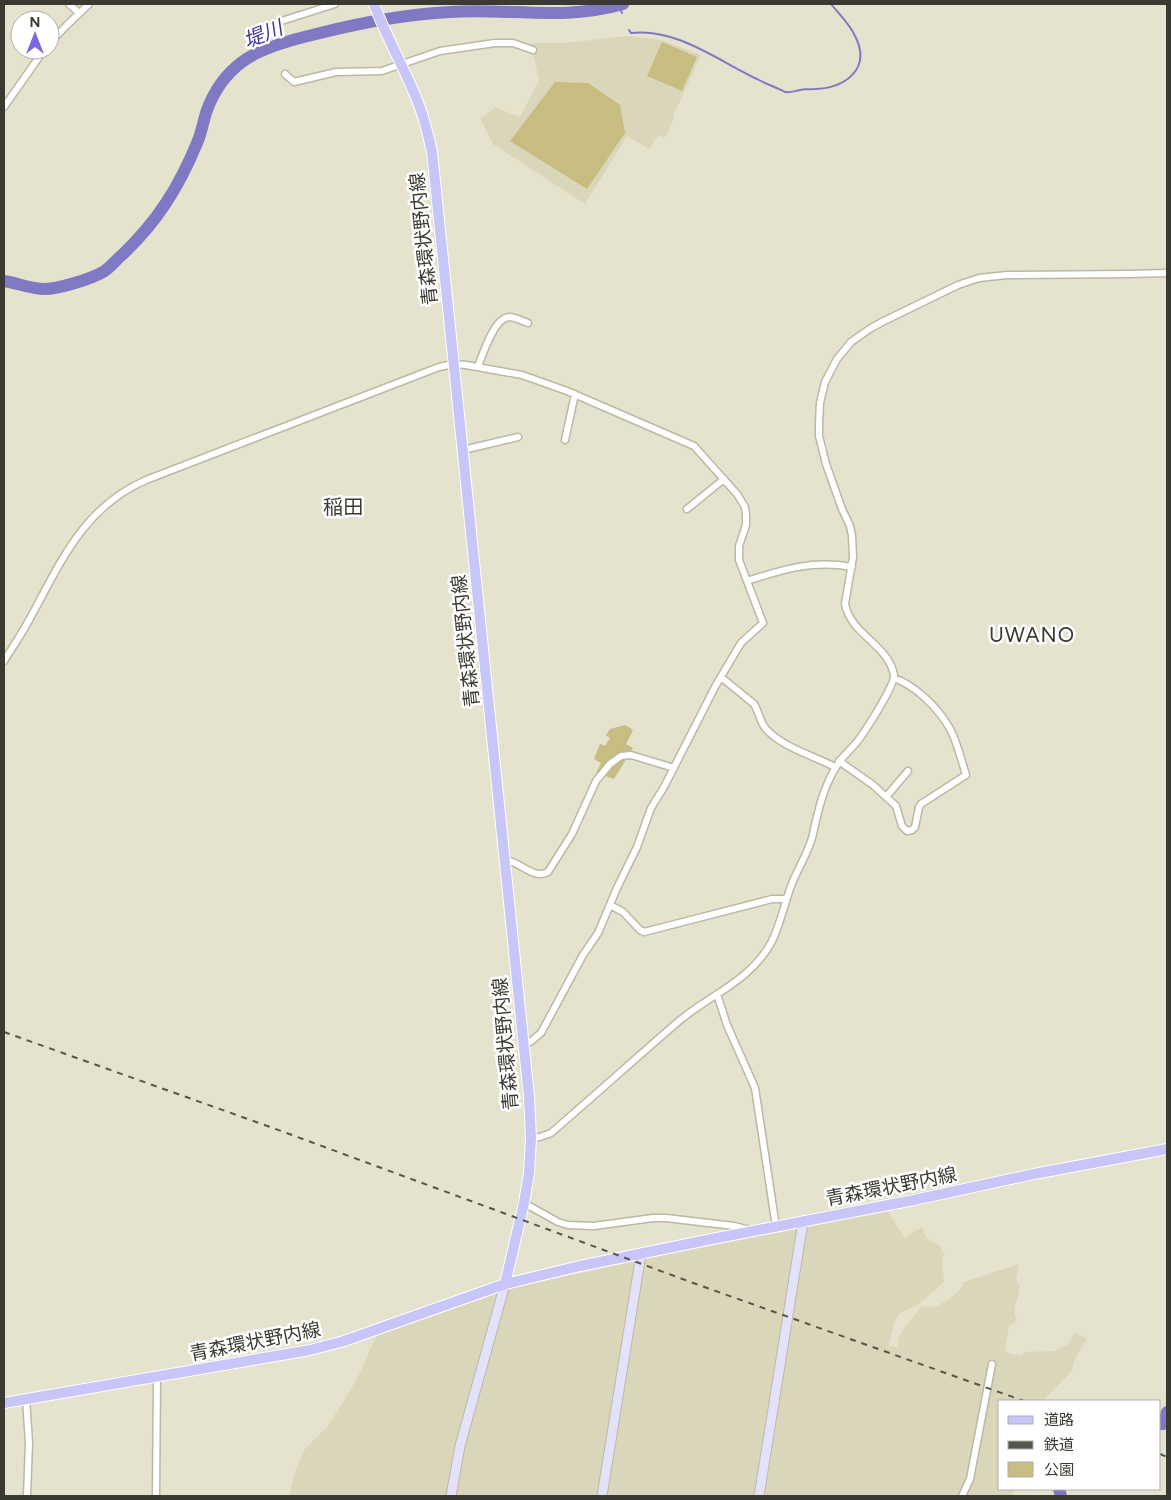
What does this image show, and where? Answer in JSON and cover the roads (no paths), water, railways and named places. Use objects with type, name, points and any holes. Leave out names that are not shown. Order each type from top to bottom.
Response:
[{"type":"main road","name":"青森環状野内線","points":[[374,4],[422,113],[432,152],[524,1044],[529,1097],[529,1173],[505,1284]]},
{"type":"main road","name":"青森環状野内線","points":[[4,1403],[310,1350],[352,1338],[505,1284],[580,1266],[1167,1149]]},
{"type":"street","points":[[69,4],[79,14]]},
{"type":"street","points":[[60,32],[89,4]]},
{"type":"street","points":[[272,24],[335,4]]},
{"type":"street","points":[[285,74],[294,82],[336,72],[382,71],[398,60],[440,51],[495,43],[513,43],[533,50]]},
{"type":"street","points":[[4,107],[37,60]]},
{"type":"street","points":[[530,1138],[551,1133],[680,1020],[742,978],[752,968],[767,949],[778,925],[786,900],[808,847],[821,800],[837,764],[867,728],[894,678],[884,653],[862,633],[846,610],[845,600],[854,546],[850,526],[842,510],[826,464],[820,442],[819,425],[820,403],[825,382],[837,359],[851,342],[871,328],[963,283],[979,278],[1007,275],[1167,273]]},
{"type":"street","points":[[478,366],[492,333],[501,320],[510,317],[528,323]]},
{"type":"street","points":[[4,661],[28,624],[71,544],[96,515],[126,490],[146,480],[440,367],[454,364],[478,366],[522,375],[575,394],[694,446],[724,479],[745,507],[746,525],[738,554],[764,622],[741,643],[721,677],[651,808],[640,840],[598,933],[583,955],[541,1033],[530,1042],[524,1044]]},
{"type":"street","points":[[565,440],[575,394]]},
{"type":"street","points":[[463,450],[518,436]]},
{"type":"street","points":[[686,509],[724,479]]},
{"type":"street","points":[[747,581],[804,565],[823,564],[852,567]]},
{"type":"street","points":[[721,677],[754,704],[764,727],[773,736],[788,746],[837,764],[873,786],[896,806],[904,829],[910,831],[915,828],[921,804],[966,775],[952,732],[943,718],[919,693],[894,678]]},
{"type":"street","points":[[505,860],[512,861],[534,873],[544,874],[548,872],[572,834],[600,775],[621,756],[631,755],[674,768]]},
{"type":"street","points":[[886,797],[908,771]]},
{"type":"street","points":[[610,905],[623,912],[644,932],[772,899],[786,900]]},
{"type":"street","points":[[717,994],[727,1025],[755,1088],[776,1227]]},
{"type":"street","points":[[524,1203],[558,1222],[568,1225],[594,1226],[666,1218],[734,1226],[753,1231]]},
{"type":"street","points":[[759,1496],[804,1222]]},
{"type":"street","points":[[602,1496],[641,1254]]},
{"type":"street","points":[[451,1496],[460,1446],[505,1284]]},
{"type":"street","points":[[962,1496],[970,1479],[992,1364]]},
{"type":"street","points":[[156,1496],[158,1376]]},
{"type":"street","points":[[26,1398],[29,1443],[27,1496]]},
{"type":"waterway","name":"堤川","points":[[4,281],[35,288],[51,289],[91,278],[111,266],[146,230],[175,189],[199,139],[210,103],[221,83],[236,67],[257,53],[285,42],[328,31],[380,20],[416,15],[472,11],[579,12],[623,4]]},
{"type":"waterway","points":[[629,30],[631,33],[664,35],[681,40],[785,92],[826,88],[845,81],[857,68],[860,59],[860,49],[854,33],[831,4]]},
{"type":"waterway","points":[[619,5],[622,13]]},
{"type":"waterway","points":[[1161,1424],[1163,1424],[1167,1412]]},
{"type":"waterway","points":[[1059,1490],[1061,1496]]},
{"type":"railway","points":[[4,1032],[273,1128],[696,1284],[1021,1400]]},
{"type":"railway","points":[[1161,1454],[1167,1457]]},
{"type":"district","name":"稲田","points":[[343,507]]},
{"type":"district","name":"UWANO","points":[[1032,635]]}]
